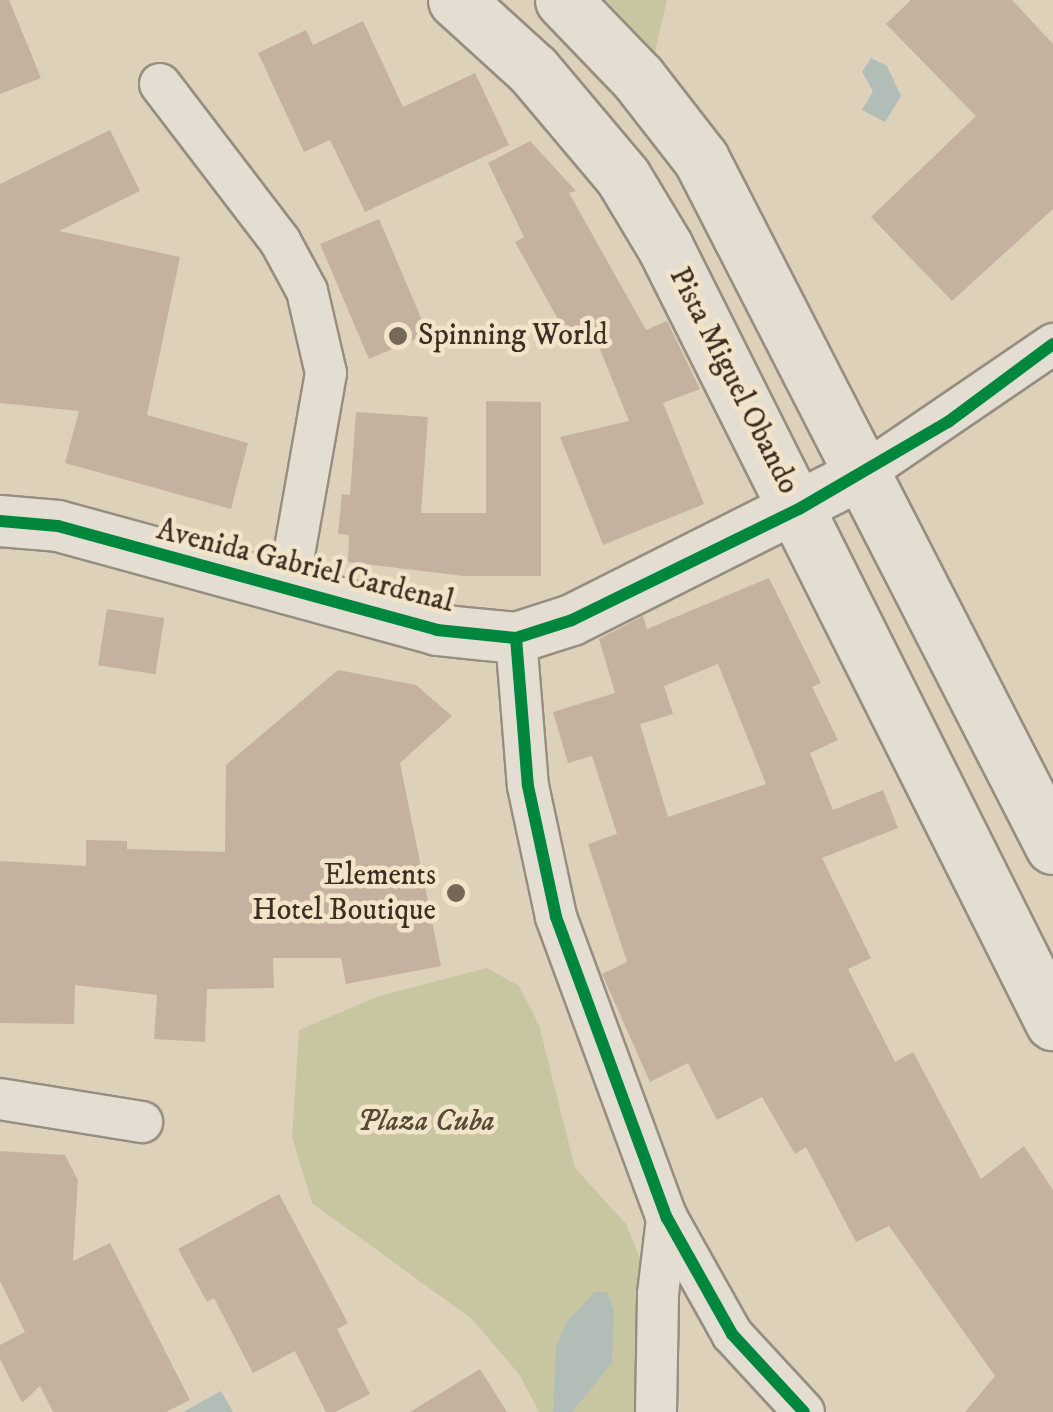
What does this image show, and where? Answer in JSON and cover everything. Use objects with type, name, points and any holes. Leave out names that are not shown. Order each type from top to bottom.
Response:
[{"type":"main road","name":"Pista Miguel Obando","points":[[456,0],[533,70],[623,176],[799,510],[1053,1022]]},
{"type":"main road","points":[[563,0],[638,78],[701,159],[1053,846]]},
{"type":"street","points":[[160,84],[280,241],[307,292],[326,373],[287,594]]},
{"type":"street","points":[[864,473],[1053,344]]},
{"type":"street","name":"Avenida Gabriel Cardenal","points":[[0,522],[58,526],[287,594],[437,630],[516,638],[572,620],[799,510],[864,473]]},
{"type":"street","points":[[516,638],[528,786],[556,916],[667,1218],[732,1334],[804,1412]]},
{"type":"street","points":[[0,1099],[142,1122]]},
{"type":"street","points":[[656,1412],[667,1218]]},
{"type":"green space","points":[[606,0],[667,0],[655,52]]},
{"type":"green space","name":"Plaza Cuba","points":[[487,968],[519,986],[539,1025],[575,1168],[626,1224],[642,1263],[650,1412],[539,1412],[519,1374],[472,1319],[312,1203],[292,1137],[299,1030],[379,996]]},
{"type":"shaded area","points":[[871,58],[887,66],[901,96],[885,122],[862,110],[873,91],[862,72]]},
{"type":"shaded area","points":[[595,1292],[607,1292],[614,1310],[612,1363],[572,1412],[553,1412],[556,1347],[567,1321]]},
{"type":"shaded area","points":[[221,1391],[233,1412],[183,1412]]},
{"type":"building","points":[[0,0],[9,0],[41,78],[0,94]]},
{"type":"building","points":[[911,0],[1012,0],[1053,44],[1053,209],[952,301],[871,217],[976,116],[886,24]]},
{"type":"building","points":[[363,21],[403,107],[475,73],[509,145],[365,212],[330,140],[304,152],[258,53],[306,30],[313,45]]},
{"type":"building","points":[[110,130],[140,191],[59,231],[180,257],[147,415],[248,443],[231,509],[65,463],[79,411],[0,403],[0,184]]},
{"type":"building","points":[[530,141],[576,191],[569,193],[646,330],[667,321],[700,389],[663,403],[704,504],[603,545],[560,437],[629,421],[595,337],[574,348],[515,242],[524,237],[488,163]]},
{"type":"building","points":[[379,219],[428,334],[369,359],[320,244]]},
{"type":"building","points":[[486,401],[541,402],[541,576],[464,576],[348,562],[349,535],[338,534],[342,494],[350,495],[356,412],[428,417],[421,513],[486,513]]},
{"type":"building","points":[[769,578],[821,683],[812,687],[838,740],[810,753],[833,810],[883,790],[898,828],[822,858],[871,958],[848,969],[895,1062],[913,1052],[981,1179],[1024,1146],[1053,1190],[1053,1412],[965,1412],[995,1376],[889,1226],[856,1242],[806,1147],[795,1154],[762,1097],[717,1120],[688,1063],[650,1082],[602,974],[627,962],[588,844],[617,834],[592,756],[568,763],[553,712],[615,693],[599,639],[643,616],[647,629]],"holes":[[[718,664],[766,784],[668,817],[640,724],[673,714],[664,686]]]},
{"type":"building","points":[[107,609],[164,618],[155,674],[98,665]]},
{"type":"building","points":[[338,670],[416,685],[452,716],[400,763],[441,966],[346,984],[341,958],[273,958],[274,988],[207,989],[205,1042],[154,1039],[157,995],[75,985],[74,1024],[0,1023],[0,861],[86,866],[86,840],[127,841],[127,849],[225,852],[226,765]]},
{"type":"building","points":[[0,1151],[65,1155],[78,1180],[73,1261],[110,1243],[190,1400],[166,1412],[53,1412],[40,1386],[22,1403],[0,1359],[0,1345],[25,1332],[0,1281]]},
{"type":"building","points":[[279,1194],[348,1323],[337,1329],[370,1394],[335,1412],[326,1412],[295,1351],[253,1373],[214,1298],[207,1302],[178,1249]]},
{"type":"building","points":[[480,1369],[507,1412],[410,1412]]},
{"type":"cycle path","points":[[0,521],[58,526],[437,630],[516,638],[572,620],[799,509],[948,422],[1053,344]]},
{"type":"cycle path","points":[[516,638],[528,786],[556,917],[667,1218],[732,1334],[804,1412]]},
{"type":"place","name":"Spinning World","points":[[398,336]]},
{"type":"place","name":"Elements Hotel Boutique","points":[[456,893]]}]
